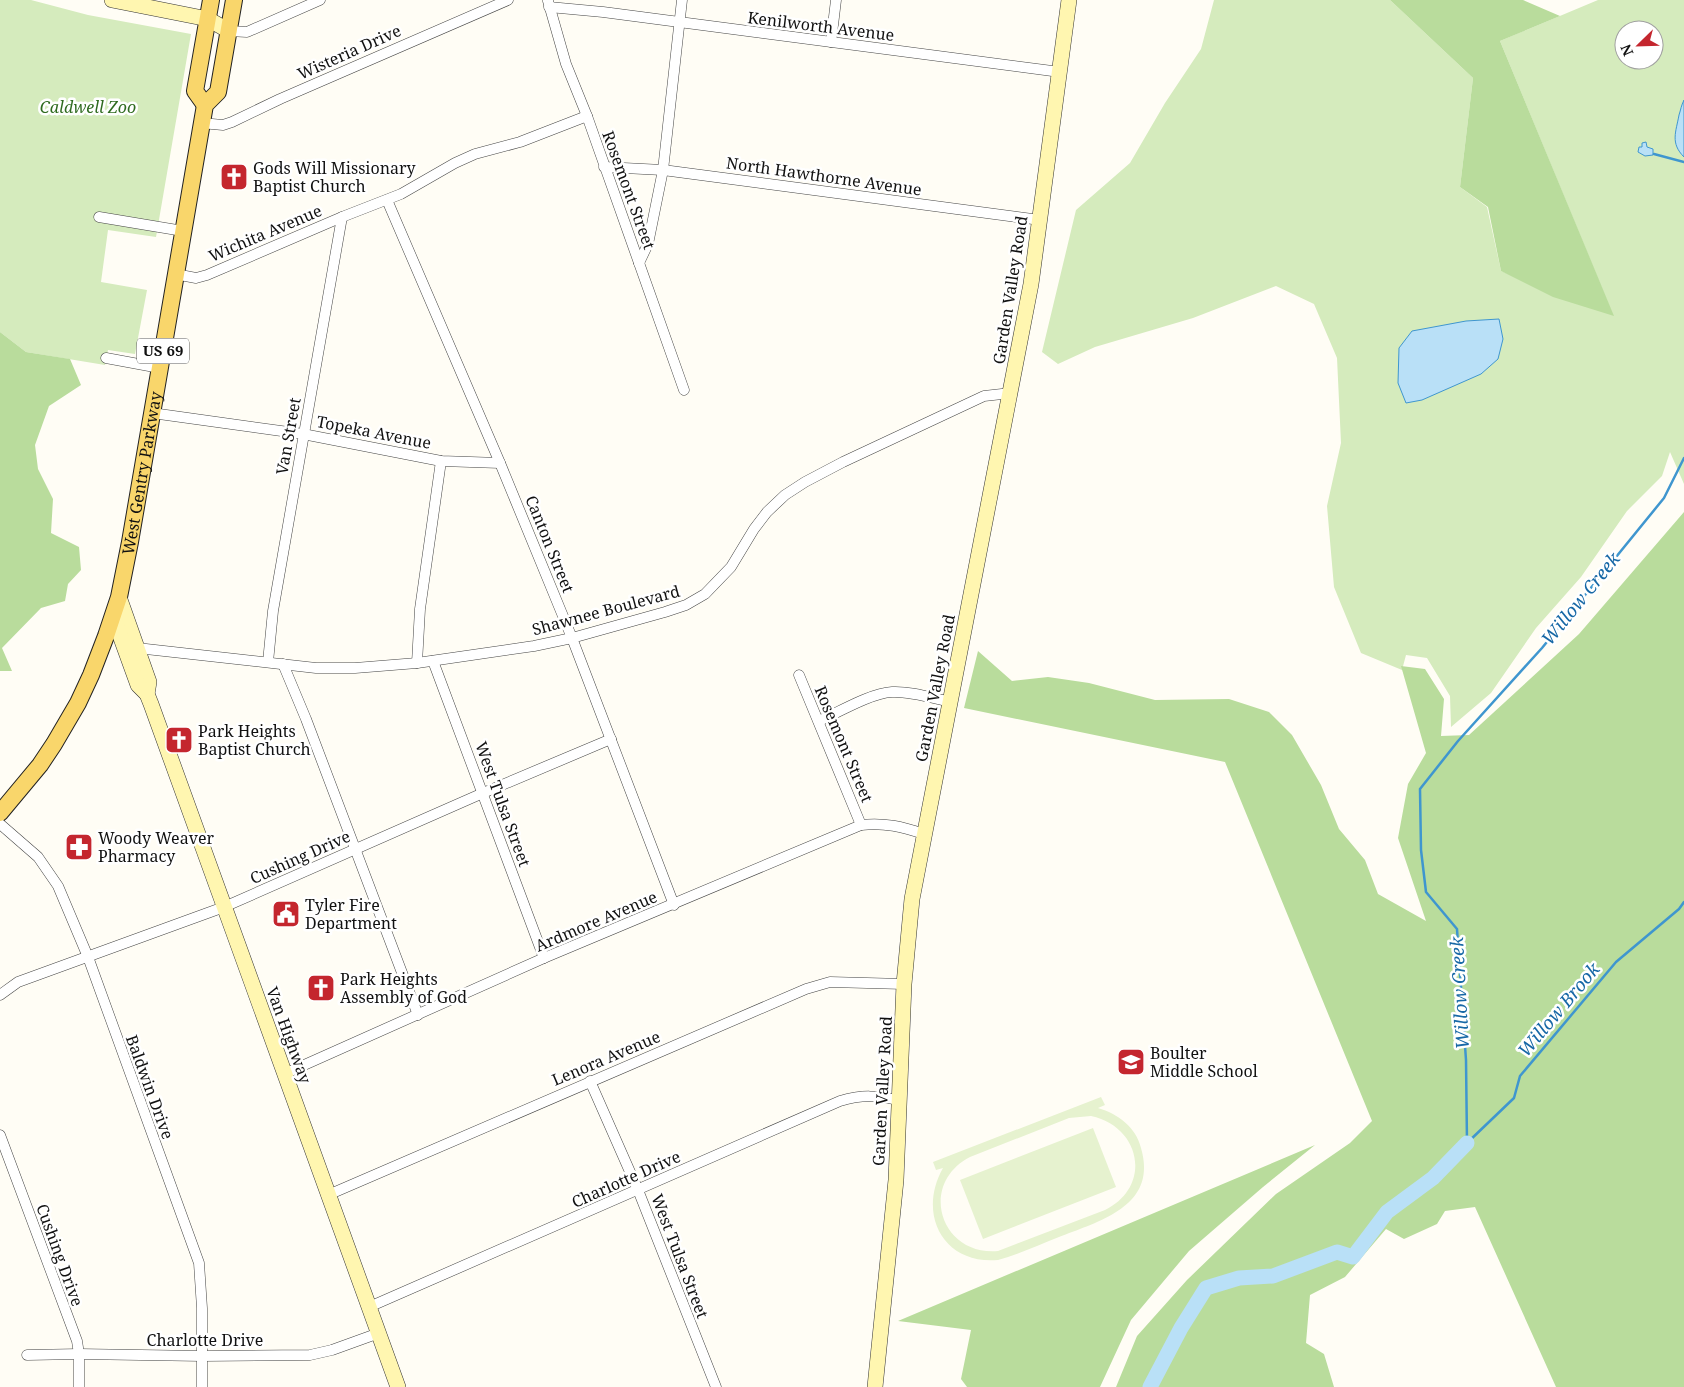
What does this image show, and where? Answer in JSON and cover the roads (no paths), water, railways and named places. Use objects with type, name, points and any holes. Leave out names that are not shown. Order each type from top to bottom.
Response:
[{"type":"main road","points":[[205,105],[196,91],[211,0]]},
{"type":"main road","name":"West Gentry Parkway","points":[[0,812],[40,765],[69,719],[91,675],[119,597],[201,123],[205,105],[218,92],[234,0]]},
{"type":"street","points":[[112,0],[208,19],[229,31],[247,32],[320,0]]},
{"type":"street","name":"Wisteria Drive","points":[[201,123],[223,125],[232,122],[280,99],[508,0]]},
{"type":"street","points":[[639,263],[648,244],[664,170],[682,0]]},
{"type":"street","points":[[831,42],[836,0]]},
{"type":"street","name":"Garden Valley Road","points":[[875,1387],[893,1215],[900,1100],[904,984],[912,899],[1031,284],[1069,0]]},
{"type":"street","name":"Kenilworth Avenue","points":[[548,3],[603,12],[1060,72]]},
{"type":"street","name":"Rosemont Street","points":[[548,3],[566,64],[587,116],[684,390]]},
{"type":"street","name":"Wichita Avenue","points":[[175,274],[196,278],[207,275],[342,217],[401,194],[455,163],[475,154],[520,142],[587,116]]},
{"type":"street","name":"North Hawthorne Avenue","points":[[604,167],[664,170],[1040,220]]},
{"type":"street","name":"Canton Street","points":[[387,200],[500,463],[572,638],[674,904]]},
{"type":"street","points":[[100,217],[183,231]]},
{"type":"street","name":"Van Street","points":[[268,662],[273,610],[342,217]]},
{"type":"street","points":[[106,358],[160,368]]},
{"type":"street","name":"Shawnee Boulevard","points":[[137,648],[316,668],[355,668],[417,663],[534,646],[572,638],[686,605],[705,594],[718,582],[731,567],[754,529],[767,512],[785,495],[843,462],[984,396],[1011,393]]},
{"type":"street","name":"Topeka Avenue","points":[[152,413],[303,434],[441,461],[500,463]]},
{"type":"street","points":[[417,663],[420,609],[441,461]]},
{"type":"street","name":"Van Highway","points":[[119,597],[149,682],[147,694]]},
{"type":"street","name":"Van Highway","points":[[113,616],[138,684],[147,694],[398,1387]]},
{"type":"street","name":"West Tulsa Street","points":[[433,661],[544,958]]},
{"type":"street","points":[[283,664],[356,849],[418,1015]]},
{"type":"street","name":"Rosemont Street","points":[[798,675],[819,721],[861,825]]},
{"type":"street","points":[[819,721],[879,694],[892,692],[908,693],[951,702]]},
{"type":"street","name":"Cushing Drive","points":[[0,995],[18,982],[224,907],[483,793],[611,740]]},
{"type":"street","name":"Ardmore Avenue","points":[[284,1074],[544,958],[861,825],[875,823],[897,825],[924,834]]},
{"type":"street","name":"Baldwin Drive","points":[[0,824],[38,857],[58,886],[88,957],[199,1263],[202,1308],[202,1387]]},
{"type":"street","name":"Lenora Avenue","points":[[328,1195],[806,989],[830,982],[904,984]]},
{"type":"street","name":"West Tulsa Street","points":[[590,1081],[638,1190],[716,1387]]},
{"type":"street","name":"Charlotte Drive","points":[[369,1307],[840,1101],[870,1095],[900,1100]]},
{"type":"street","name":"Cushing Drive","points":[[0,1135],[77,1341],[79,1387]]},
{"type":"street","name":"Charlotte Drive","points":[[27,1355],[310,1355],[332,1350],[379,1334]]},
{"type":"water","points":[[1684,100],[1684,157],[1677,147],[1675,137]]},
{"type":"water","points":[[1646,142],[1647,147],[1653,149],[1653,155],[1645,156],[1638,152],[1639,147],[1642,147],[1642,143]]},
{"type":"water","points":[[1499,319],[1503,339],[1498,359],[1481,374],[1422,400],[1406,403],[1398,383],[1399,348],[1412,331],[1466,321]]},
{"type":"waterway","points":[[1654,154],[1684,162]]},
{"type":"waterway","name":"Willow Creek","points":[[1467,1143],[1466,1060],[1457,929],[1426,892],[1421,850],[1420,789],[1458,741],[1542,648],[1664,498],[1684,458]]},
{"type":"waterway","name":"Willow Brook","points":[[1467,1143],[1514,1098],[1520,1076],[1616,962],[1679,909],[1684,902]]},
{"type":"waterway","name":"Willow Creek","points":[[1150,1387],[1181,1328],[1206,1288],[1239,1278],[1273,1276],[1337,1252],[1353,1257],[1387,1212],[1433,1178],[1467,1143]]},
{"type":"place","name":"Gods Will Missionary Baptist Church","points":[[234,177]]},
{"type":"place","name":"Park Heights Baptist Church","points":[[179,740]]},
{"type":"place","name":"Woody Weaver Pharmacy","points":[[79,847]]},
{"type":"place","name":"Tyler Fire Department","points":[[286,914]]},
{"type":"place","name":"Park Heights Assembly of God","points":[[321,988]]},
{"type":"place","name":"Boulter Middle School","points":[[1131,1062]]},
{"type":"park label","name":"Caldwell Zoo","points":[[88,107]]}]
